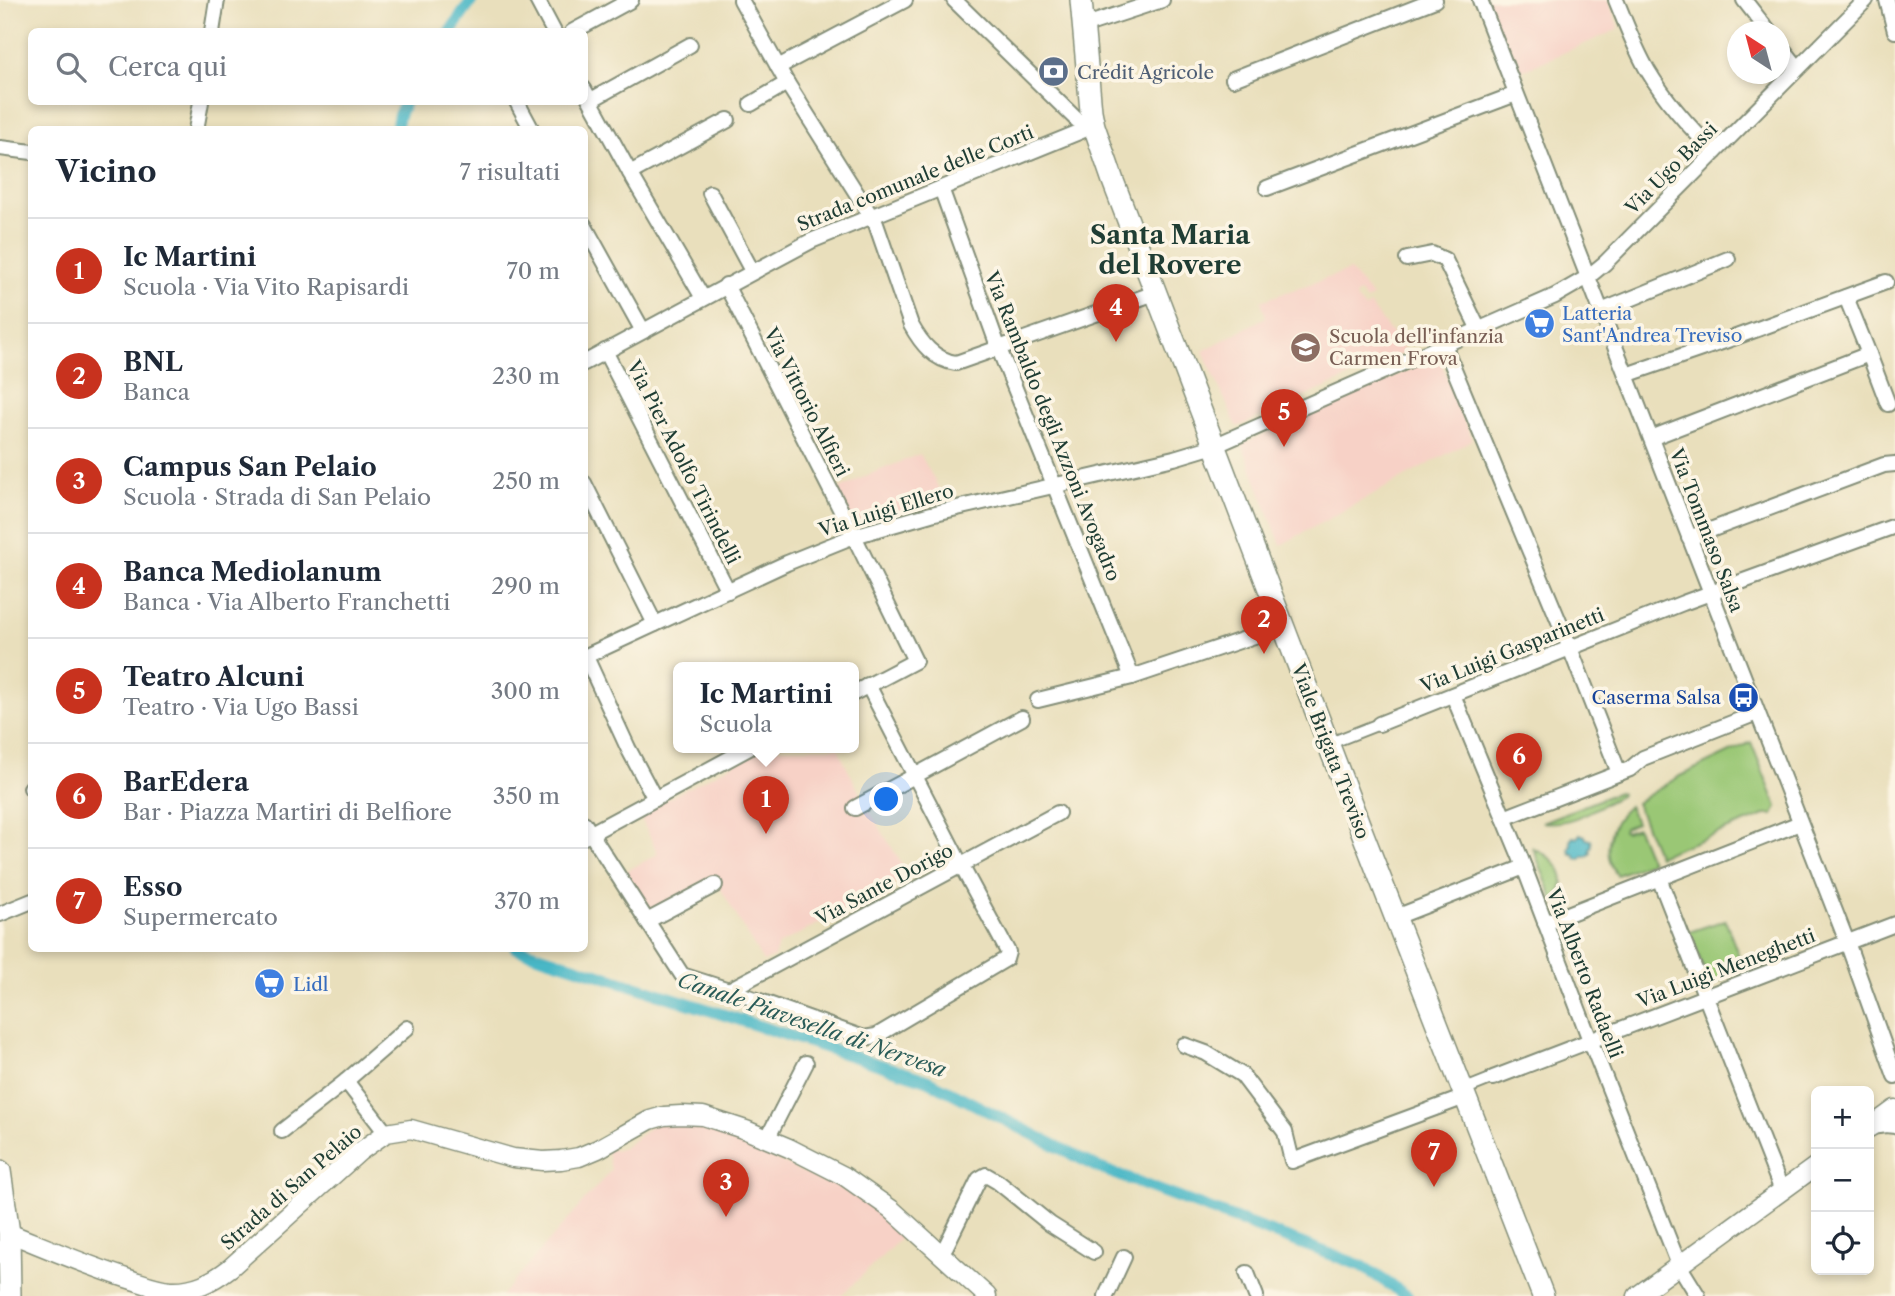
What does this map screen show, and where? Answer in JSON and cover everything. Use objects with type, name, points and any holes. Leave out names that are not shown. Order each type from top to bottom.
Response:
[{"type":"main road","name":"Viale Brigata Treviso","points":[[1081,0],[1094,126],[1328,744],[1544,1296]]},
{"type":"main road","points":[[0,1171],[9,1233],[10,1296]]},
{"type":"street","points":[[213,28],[217,0]]},
{"type":"street","points":[[537,0],[552,28]]},
{"type":"street","points":[[579,28],[631,0]]},
{"type":"street","points":[[741,0],[787,83],[872,216],[906,313],[925,346],[942,358],[956,363],[1155,293]]},
{"type":"street","points":[[778,67],[905,0]]},
{"type":"street","points":[[954,0],[1077,120],[1094,126]]},
{"type":"street","points":[[1083,26],[1163,0]]},
{"type":"street","points":[[1233,79],[1435,0]]},
{"type":"street","name":"Via Tommaso Salsa","points":[[1480,0],[1847,942],[1895,1076]]},
{"type":"street","points":[[1616,0],[1642,59],[1660,90],[1715,152]]},
{"type":"street","points":[[1744,0],[1760,21]]},
{"type":"street","name":"Via Ugo Bassi","points":[[1214,446],[1555,296],[1588,277],[1866,0]]},
{"type":"street","points":[[1887,0],[1895,31]]},
{"type":"street","points":[[690,45],[588,94],[630,173],[703,298]]},
{"type":"street","points":[[1790,58],[1798,68]]},
{"type":"street","points":[[751,104],[787,83]]},
{"type":"street","points":[[1267,187],[1517,94]]},
{"type":"street","points":[[197,126],[200,105]]},
{"type":"street","points":[[519,105],[530,126]]},
{"type":"street","points":[[630,173],[727,120]]},
{"type":"street","name":"Strada comunale delle Corti","points":[[588,361],[811,241],[1094,126]]},
{"type":"street","points":[[0,148],[28,152]]},
{"type":"street","name":"Via Rambaldo degli Azzoni Avogadro","points":[[941,188],[999,349],[1132,677]]},
{"type":"street","points":[[710,193],[752,271]]},
{"type":"street","points":[[588,232],[643,331]]},
{"type":"street","points":[[1407,260],[1432,254],[1445,260],[1479,330]]},
{"type":"street","points":[[1601,311],[1728,259]]},
{"type":"street","points":[[1626,374],[1886,282]]},
{"type":"street","name":"Via Vittorio Alfieri","points":[[726,285],[915,661],[868,685]]},
{"type":"street","points":[[1846,297],[1888,404]]},
{"type":"street","points":[[1444,345],[1619,773]]},
{"type":"street","name":"Via Pier Adolfo Tirindelli","points":[[605,351],[728,591]]},
{"type":"street","points":[[1651,438],[1869,354]]},
{"type":"street","name":"Via Luigi Ellero","points":[[588,656],[787,564],[854,537],[931,514],[1174,458],[1214,446]]},
{"type":"street","points":[[1689,538],[1884,465],[1895,464]]},
{"type":"street","points":[[588,491],[655,624]]},
{"type":"street","name":"Via Luigi Gasparinetti","points":[[1328,744],[1710,593],[1895,526]]},
{"type":"street","points":[[1038,699],[1132,677],[1284,626]]},
{"type":"street","points":[[588,663],[655,799]]},
{"type":"street","points":[[588,834],[682,975],[864,1038],[876,1036],[1006,960],[1008,952],[868,685],[859,690]]},
{"type":"street","name":"Via Alberto Radaelli","points":[[1453,695],[1524,867],[1679,1265],[1698,1296]]},
{"type":"street","points":[[1504,818],[1630,769],[1643,758],[1757,713]]},
{"type":"street","points":[[855,808],[1022,718]]},
{"type":"street","points":[[588,830],[655,799],[741,753]]},
{"type":"street","name":"Via Sante Dorigo","points":[[729,990],[1058,813]]},
{"type":"street","points":[[1545,923],[1800,823]]},
{"type":"street","points":[[1396,917],[1524,867]]},
{"type":"street","points":[[1658,878],[1782,1191]]},
{"type":"street","points":[[647,921],[715,885]]},
{"type":"street","points":[[0,914],[28,903]]},
{"type":"street","name":"Via Luigi Meneghetti","points":[[1464,1094],[1493,1078],[1895,924]]},
{"type":"street","points":[[282,1131],[346,1081],[407,1028]]},
{"type":"street","points":[[1184,1045],[1206,1053],[1242,1075],[1285,1132],[1292,1161],[1464,1094]]},
{"type":"street","points":[[767,1139],[806,1063]]},
{"type":"street","points":[[346,1081],[386,1133]]},
{"type":"street","points":[[1874,1124],[1895,1109]]},
{"type":"street","name":"Strada di San Pelaio","points":[[9,1233],[107,1272],[156,1287],[171,1290],[191,1289],[216,1279],[230,1268],[359,1152],[386,1133],[411,1129],[513,1158],[543,1161],[579,1157],[650,1120],[664,1116],[703,1116],[767,1139],[822,1164],[857,1184],[891,1209],[986,1296]]},
{"type":"street","points":[[1874,1126],[1895,1126]]},
{"type":"street","points":[[1637,1296],[1811,1170]]},
{"type":"street","points":[[939,1252],[946,1246],[979,1179],[986,1175],[1050,1224],[1094,1252]]},
{"type":"street","points":[[1106,1296],[1125,1257]]},
{"type":"street","points":[[1247,1273],[1256,1296]]},
{"type":"shaded area","points":[[1486,0],[1608,0],[1619,29],[1514,74]]},
{"type":"shaded area","name":"Scuola dell'infanzia Carmen Frova","points":[[1350,270],[1372,297],[1366,301],[1360,293],[1356,295],[1357,300],[1365,309],[1370,305],[1406,352],[1237,427],[1203,351],[1266,317],[1261,301]]},
{"type":"shaded area","points":[[1439,357],[1472,440],[1281,545],[1242,444]]},
{"type":"shaded area","points":[[920,454],[946,501],[854,526],[836,491]]},
{"type":"shaded area","points":[[754,753],[840,753],[862,798],[909,876],[778,945],[774,957],[763,962],[714,877],[649,911],[619,875],[658,854],[639,814]]},
{"type":"shaded area","points":[[657,1122],[719,1129],[769,1150],[772,1158],[825,1183],[830,1178],[862,1199],[904,1235],[841,1296],[501,1296],[611,1170],[607,1150],[622,1149]]},
{"type":"green space","points":[[1751,742],[1777,807],[1773,815],[1765,815],[1658,856],[1636,803],[1680,776]]},
{"type":"green space","points":[[1619,792],[1620,796],[1573,819],[1542,822]]},
{"type":"green space","points":[[1629,806],[1636,823],[1623,831],[1637,828],[1651,862],[1617,875],[1609,858],[1608,848],[1616,821]]},
{"type":"green space","points":[[1533,848],[1548,857],[1560,870],[1563,882],[1558,899],[1554,901]]},
{"type":"green space","points":[[1725,920],[1745,972],[1710,985],[1689,932]]},
{"type":"water","points":[[1580,834],[1591,840],[1592,845],[1591,853],[1581,859],[1571,854],[1569,849],[1570,841]]},
{"type":"waterway","points":[[453,28],[472,0]]},
{"type":"waterway","points":[[397,126],[404,105]]},
{"type":"waterway","name":"Canale Piavesella di Nervesa","points":[[528,952],[927,1080],[1099,1168],[1362,1266],[1407,1296]]},
{"type":"place","name":"Crédit Agricole","points":[[1054,72]]},
{"type":"place","name":"Latteria Sant'Andrea Treviso","points":[[1539,324]]},
{"type":"place","name":"Banca Mediolanum","points":[[1116,342]]},
{"type":"place","name":"Scuola dell'infanzia Carmen Frova","points":[[1306,347]]},
{"type":"place","name":"Teatro Alcuni","points":[[1284,447]]},
{"type":"place","name":"BNL","points":[[1264,654]]},
{"type":"place","name":"Caserma Salsa","points":[[1744,697]]},
{"type":"place","name":"BarEdera","points":[[1519,791]]},
{"type":"place","name":"Ic Martini","points":[[766,834]]},
{"type":"place","name":"Lidl","points":[[270,984]]},
{"type":"place","name":"Esso","points":[[1434,1187]]},
{"type":"place","name":"Campus San Pelaio","points":[[726,1217]]},
{"type":"district","name":"Santa Maria del Rovere","points":[[1170,250]]}]
